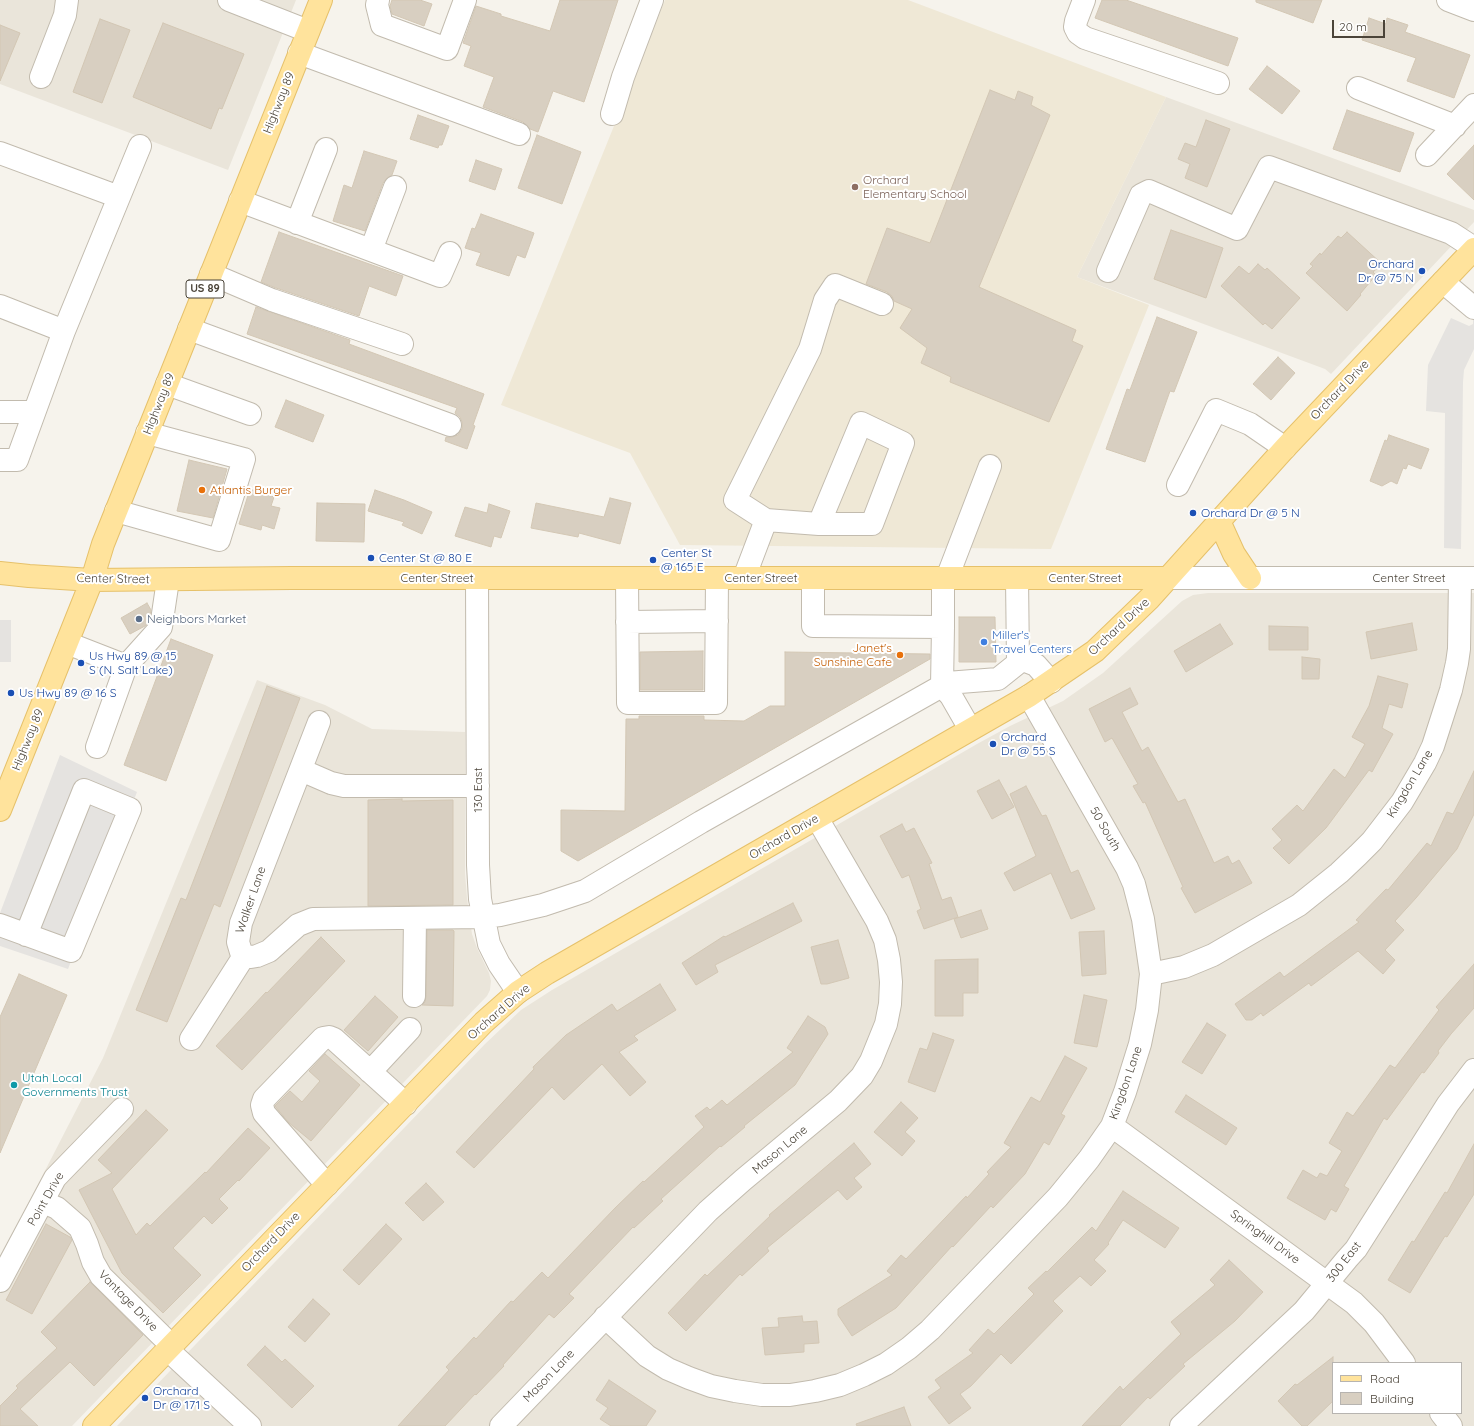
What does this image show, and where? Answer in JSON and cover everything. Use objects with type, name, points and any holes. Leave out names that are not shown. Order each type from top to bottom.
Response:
[{"type":"main road","name":"Highway 89","points":[[0,810],[92,580],[103,544],[116,511],[320,0]]},
{"type":"main road","name":"Orchard Drive","points":[[94,1426],[484,1022],[518,992],[547,973],[1029,696],[1095,651],[1135,614],[1285,448],[1474,248]]},
{"type":"main road","points":[[1219,521],[1234,554],[1250,578]]},
{"type":"main road","name":"Center Street","points":[[0,573],[92,580],[477,578],[1168,578]]},
{"type":"street","points":[[41,77],[65,15],[67,0]]},
{"type":"street","points":[[378,0],[377,5],[382,24],[447,49],[464,0]]},
{"type":"street","points":[[612,114],[623,77],[652,0]]},
{"type":"street","points":[[1084,0],[1075,27],[1078,33],[1085,38],[1218,83]]},
{"type":"street","points":[[1448,0],[1474,10]]},
{"type":"street","points":[[241,2],[308,31]]},
{"type":"street","points":[[299,53],[519,134]]},
{"type":"street","points":[[1358,88],[1455,126]]},
{"type":"street","points":[[1427,155],[1474,105]]},
{"type":"street","points":[[0,460],[17,460],[64,331],[140,146]]},
{"type":"street","points":[[297,223],[326,149]]},
{"type":"street","points":[[0,153],[119,197]]},
{"type":"street","points":[[1108,271],[1141,195],[1149,191],[1237,229],[1269,167],[1452,233],[1474,248]]},
{"type":"street","points":[[371,250],[395,187]]},
{"type":"street","points":[[240,201],[440,276],[450,253]]},
{"type":"street","points":[[211,274],[272,300],[402,344]]},
{"type":"street","points":[[1443,282],[1474,308]]},
{"type":"street","points":[[819,524],[860,423],[903,443],[872,524],[819,524],[766,520],[736,500],[810,349],[825,300],[835,285],[882,304]]},
{"type":"street","points":[[0,306],[64,331]]},
{"type":"street","points":[[189,329],[450,425]]},
{"type":"street","points":[[167,384],[250,414]]},
{"type":"street","points":[[1178,485],[1216,410],[1250,424],[1285,448]]},
{"type":"street","points":[[0,412],[34,412]]},
{"type":"street","points":[[116,511],[219,540],[244,460],[147,433]]},
{"type":"street","points":[[970,729],[951,696],[942,686],[945,578],[990,466]]},
{"type":"street","points":[[744,578],[766,520]]},
{"type":"street","name":"130 East","points":[[477,578],[479,882],[488,944],[499,964],[518,992]]},
{"type":"street","points":[[627,578],[628,703],[716,703],[717,578]]},
{"type":"street","points":[[814,578],[813,626],[943,627]]},
{"type":"street","points":[[191,1039],[244,956],[257,956],[269,951],[298,925],[308,920],[483,917],[500,915],[542,905],[585,891],[701,822],[947,683],[998,679],[1018,663],[1017,578]]},
{"type":"street","name":"Center Street","points":[[1168,578],[1467,578]]},
{"type":"street","name":"Kingdon Lane","points":[[605,1317],[647,1356],[689,1378],[711,1386],[762,1395],[790,1395],[840,1385],[886,1364],[909,1348],[930,1330],[1058,1197],[1089,1159],[1112,1126],[1140,1044],[1147,1010],[1151,974],[1184,967],[1213,955],[1299,905],[1339,873],[1372,841],[1402,802],[1428,757],[1439,729],[1451,690],[1459,649],[1467,578]]},
{"type":"street","points":[[97,748],[126,666],[161,627],[168,580]]},
{"type":"street","points":[[627,622],[717,621]]},
{"type":"street","points":[[67,643],[126,666]]},
{"type":"street","points":[[1018,658],[1036,665],[1051,682]]},
{"type":"street","name":"50 South","points":[[1029,696],[1127,868],[1134,884],[1143,919],[1151,974]]},
{"type":"street","name":"Walker Lane","points":[[244,956],[238,942],[241,923],[319,722]]},
{"type":"street","points":[[301,770],[330,783],[344,786],[478,786]]},
{"type":"street","points":[[0,925],[26,935],[71,951],[130,809],[84,790],[26,935]]},
{"type":"street","name":"Mason Lane","points":[[501,1426],[605,1317],[725,1195],[851,1089],[862,1076],[879,1043],[886,1024],[891,989],[889,960],[877,921],[868,903],[817,818]]},
{"type":"street","points":[[414,996],[416,918]]},
{"type":"street","points":[[370,1072],[410,1029]]},
{"type":"street","points":[[326,1185],[264,1112],[262,1105],[264,1099],[323,1038],[329,1037],[334,1039],[406,1104]]},
{"type":"street","name":"300 East","points":[[1181,1426],[1304,1311],[1356,1249],[1448,1104],[1474,1070]]},
{"type":"street","name":"Point Drive","points":[[0,1281],[44,1202],[55,1178],[122,1109]]},
{"type":"street","name":"Springhill Drive","points":[[1112,1126],[1328,1282],[1354,1303],[1370,1318],[1403,1362]]},
{"type":"street","name":"Vantage Drive","points":[[44,1202],[57,1208],[80,1228],[87,1244],[92,1262],[101,1276],[170,1348],[250,1426]]},
{"type":"street","points":[[1442,1414],[1451,1426]]},
{"type":"shaded area","points":[[0,0],[296,0],[228,170],[0,84]]},
{"type":"shaded area","name":"Orchard Elementary School","points":[[665,0],[908,0],[1166,97],[1077,277],[1149,305],[1051,549],[680,545],[630,453],[501,405]]},
{"type":"shaded area","points":[[1166,97],[1474,210],[1474,222],[1331,374],[1325,369],[1077,277]]},
{"type":"shaded area","points":[[1472,294],[1474,295],[1474,349],[1464,370],[1463,382],[1461,549],[1444,548],[1445,413],[1426,411],[1428,365],[1451,318],[1469,326],[1473,324],[1473,320],[1456,309]]},
{"type":"shaded area","points":[[1208,593],[1474,593],[1474,1426],[117,1426],[485,1044],[521,1010],[552,990],[977,744],[1010,726],[1063,701],[1103,673],[1182,601],[1193,595]]},
{"type":"shaded area","points":[[0,620],[11,620],[11,662],[0,662]]},
{"type":"shaded area","points":[[257,680],[325,705],[372,729],[465,732],[465,873],[467,898],[472,934],[489,973],[491,981],[490,990],[487,996],[72,1426],[0,1426],[0,1258],[103,1058]]},
{"type":"shaded area","points":[[60,755],[137,792],[68,969],[0,946],[0,913]]},
{"type":"building","points":[[392,0],[420,0],[432,4],[424,26],[392,14],[390,6]]},
{"type":"building","points":[[560,0],[618,0],[584,102],[553,91],[538,132],[530,129],[523,122],[483,107],[494,77],[464,66],[471,46],[463,43],[476,6],[501,14],[501,16],[550,31]]},
{"type":"building","points":[[1102,0],[1126,0],[1238,38],[1228,66],[1095,18]]},
{"type":"building","points":[[1256,0],[1322,0],[1313,23],[1256,2]]},
{"type":"building","points":[[1369,18],[1386,24],[1387,18],[1408,25],[1405,32],[1470,55],[1454,98],[1407,81],[1416,58],[1362,40]]},
{"type":"building","points":[[100,19],[130,30],[102,103],[73,92]]},
{"type":"building","points":[[163,23],[244,54],[222,109],[219,108],[211,129],[133,97]]},
{"type":"building","points":[[0,25],[20,33],[0,81]]},
{"type":"building","points":[[1267,66],[1300,91],[1282,114],[1249,89]]},
{"type":"building","points":[[990,90],[1015,100],[1018,91],[1033,97],[1031,105],[1050,115],[979,287],[1076,330],[1072,341],[1083,346],[1049,422],[950,382],[951,377],[921,363],[927,348],[900,328],[912,309],[894,301],[892,296],[887,292],[866,284],[887,228],[930,243]]},
{"type":"building","points":[[1347,110],[1414,133],[1400,172],[1333,149]]},
{"type":"building","points":[[418,115],[449,126],[442,145],[439,145],[438,148],[410,139]]},
{"type":"building","points":[[1206,120],[1230,129],[1207,187],[1185,178],[1190,164],[1178,159],[1185,143],[1196,147]]},
{"type":"building","points":[[537,135],[581,152],[562,204],[518,188]]},
{"type":"building","points":[[1474,145],[1474,200],[1447,174]]},
{"type":"building","points":[[364,151],[397,161],[392,175],[383,183],[365,231],[333,221],[344,185],[352,188]]},
{"type":"building","points":[[476,160],[502,169],[495,190],[469,181]]},
{"type":"building","points":[[481,214],[534,233],[525,258],[517,255],[509,276],[476,265],[481,253],[465,248],[472,228],[475,229]]},
{"type":"building","points":[[1171,230],[1223,248],[1206,298],[1154,279]]},
{"type":"building","points":[[279,232],[403,276],[396,296],[369,286],[359,316],[261,282]]},
{"type":"building","points":[[1347,232],[1382,264],[1373,272],[1376,275],[1347,311],[1306,273],[1313,266],[1310,264],[1320,253],[1321,255],[1338,236],[1341,238]]},
{"type":"building","points":[[1258,264],[1265,270],[1267,268],[1300,298],[1272,329],[1265,323],[1263,325],[1221,286],[1239,266],[1249,274]]},
{"type":"building","points":[[256,307],[350,340],[349,344],[484,394],[473,425],[475,426],[467,449],[445,441],[446,437],[458,435],[462,429],[460,417],[455,413],[457,408],[247,334]]},
{"type":"building","points":[[1157,317],[1197,332],[1174,392],[1170,391],[1145,462],[1106,449],[1127,389],[1130,390]]},
{"type":"building","points":[[1278,357],[1295,373],[1271,400],[1253,384]]},
{"type":"building","points":[[286,400],[324,415],[313,442],[275,427]]},
{"type":"building","points":[[1389,435],[1429,449],[1421,469],[1408,464],[1406,469],[1403,468],[1397,484],[1391,481],[1382,486],[1370,481],[1385,440],[1387,441]]},
{"type":"building","name":"Atlantis Burger","points":[[189,460],[227,469],[213,518],[177,511]]},
{"type":"building","points":[[250,489],[274,497],[271,506],[280,508],[274,529],[262,525],[261,530],[239,524]]},
{"type":"building","points":[[375,490],[432,512],[422,534],[402,525],[404,522],[368,511]]},
{"type":"building","points":[[610,498],[631,503],[620,544],[579,533],[578,537],[531,528],[536,503],[604,517]]},
{"type":"building","points":[[317,503],[365,504],[364,542],[316,541]]},
{"type":"building","points":[[489,504],[510,511],[501,538],[494,536],[491,547],[455,536],[465,507],[487,513]]},
{"type":"building","name":"Neighbors Market","points":[[147,603],[151,610],[149,621],[145,626],[130,634],[121,618]]},
{"type":"building","points":[[959,617],[995,617],[996,662],[959,662]]},
{"type":"building","points":[[1412,623],[1417,650],[1371,659],[1366,632]]},
{"type":"building","points":[[1220,624],[1233,644],[1186,672],[1174,651]]},
{"type":"building","points":[[1269,626],[1308,627],[1308,650],[1269,650]]},
{"type":"building","points":[[171,639],[213,655],[166,781],[124,765]]},
{"type":"building","points":[[703,651],[703,690],[640,690],[640,652]]},
{"type":"building","points":[[785,652],[930,654],[930,659],[578,861],[561,851],[561,810],[625,811],[626,719],[639,719],[639,716],[704,716],[704,720],[744,721],[770,706],[785,706]]},
{"type":"building","points":[[1302,657],[1320,659],[1319,679],[1302,679]]},
{"type":"building","points":[[1378,676],[1408,684],[1402,708],[1389,704],[1382,728],[1393,734],[1372,772],[1369,770],[1326,828],[1289,864],[1273,848],[1282,840],[1272,829],[1297,805],[1303,811],[1334,769],[1345,778],[1365,744],[1352,737],[1369,706]]},
{"type":"building","points":[[267,686],[300,698],[220,907],[214,904],[167,1022],[136,1010],[181,898],[186,900]]},
{"type":"building","points":[[1130,688],[1138,704],[1122,712],[1142,751],[1148,747],[1178,802],[1185,799],[1214,863],[1228,856],[1232,864],[1239,860],[1252,883],[1195,913],[1181,888],[1183,887],[1145,802],[1143,803],[1133,786],[1138,784],[1112,738],[1105,742],[1089,709]]},
{"type":"building","points":[[1474,771],[1474,814],[1457,849],[1395,921],[1404,930],[1385,950],[1395,960],[1383,974],[1358,951],[1311,986],[1309,983],[1263,1016],[1261,1013],[1252,1020],[1246,1020],[1235,1004],[1280,972],[1284,977],[1359,922],[1356,920],[1386,889],[1388,890],[1427,843],[1431,846],[1447,812],[1453,814]]},
{"type":"building","points":[[999,780],[1014,807],[992,819],[977,791]]},
{"type":"building","points":[[1026,786],[1042,816],[1046,815],[1071,873],[1078,870],[1095,909],[1071,919],[1051,873],[1014,891],[1004,873],[1036,856],[1010,794]]},
{"type":"building","points":[[402,799],[402,801],[453,800],[453,905],[368,906],[368,800]]},
{"type":"building","points":[[902,824],[906,832],[914,828],[932,863],[929,864],[942,900],[951,897],[958,917],[924,929],[917,911],[921,909],[909,875],[902,878],[880,836]]},
{"type":"building","points":[[793,903],[802,921],[715,965],[718,972],[696,985],[682,963],[724,936],[725,937]]},
{"type":"building","points":[[981,910],[988,929],[961,938],[954,919]]},
{"type":"building","points":[[427,930],[454,931],[453,1006],[422,1005],[425,1002],[426,996]]},
{"type":"building","points":[[1104,931],[1106,974],[1082,976],[1079,932]]},
{"type":"building","points":[[321,937],[345,961],[242,1070],[216,1046],[266,992],[267,993]]},
{"type":"building","points":[[838,940],[849,978],[827,984],[821,984],[811,947]]},
{"type":"building","points":[[978,959],[978,993],[963,993],[963,1016],[935,1016],[935,960]]},
{"type":"building","points":[[1474,964],[1474,1008],[1451,1034],[1438,1051],[1439,1053],[1424,1073],[1422,1072],[1387,1120],[1384,1118],[1344,1186],[1349,1189],[1336,1212],[1331,1209],[1325,1220],[1287,1198],[1303,1170],[1317,1178],[1320,1173],[1327,1176],[1342,1151],[1329,1143],[1347,1112],[1353,1116],[1390,1065],[1395,1068],[1439,1010],[1436,1007]]},
{"type":"building","name":"Utah Local Governments Trust","points":[[19,974],[67,995],[0,1153],[0,1017]]},
{"type":"building","points":[[660,984],[676,1010],[634,1036],[638,1040],[619,1052],[646,1082],[630,1096],[602,1064],[564,1100],[552,1087],[474,1168],[456,1152],[534,1069],[533,1067],[566,1035],[612,1004],[617,1011]]},
{"type":"building","points":[[1084,995],[1107,1000],[1097,1047],[1074,1043]]},
{"type":"building","points":[[375,996],[398,1017],[368,1051],[344,1030]]},
{"type":"building","points":[[808,1016],[825,1027],[828,1034],[795,1085],[744,1126],[745,1127],[721,1147],[720,1146],[661,1199],[663,1201],[634,1228],[633,1227],[569,1294],[574,1298],[554,1318],[549,1314],[503,1365],[504,1366],[445,1426],[398,1426],[449,1370],[446,1367],[474,1337],[476,1339],[511,1301],[513,1302],[542,1272],[548,1278],[615,1208],[704,1127],[695,1116],[707,1107],[710,1110],[722,1100],[727,1105],[793,1052],[787,1048]]},
{"type":"building","points":[[1207,1023],[1226,1035],[1202,1074],[1182,1062]]},
{"type":"building","points":[[933,1033],[954,1040],[935,1092],[908,1082],[920,1048],[927,1050]]},
{"type":"building","points":[[325,1054],[360,1085],[311,1141],[288,1122],[275,1106],[290,1091],[302,1102],[320,1081],[309,1071]]},
{"type":"building","points":[[1065,1056],[1087,1068],[1061,1114],[1065,1116],[1049,1145],[1044,1142],[1025,1174],[993,1208],[991,1206],[953,1247],[952,1246],[896,1308],[852,1336],[838,1315],[838,1309],[892,1275],[887,1271],[901,1255],[906,1259],[989,1174],[987,1172],[1011,1147],[1004,1143],[1031,1097],[1040,1102]]},
{"type":"building","points":[[1186,1095],[1237,1128],[1226,1145],[1175,1112]]},
{"type":"building","points":[[901,1102],[918,1118],[905,1132],[915,1141],[902,1156],[874,1132]]},
{"type":"building","points":[[146,1110],[168,1130],[112,1189],[136,1235],[147,1223],[150,1226],[205,1172],[206,1173],[248,1128],[270,1148],[239,1181],[238,1180],[219,1199],[228,1208],[212,1224],[204,1216],[173,1248],[201,1275],[163,1313],[122,1273],[79,1190],[112,1173],[98,1160]]},
{"type":"building","points":[[854,1143],[871,1164],[854,1178],[862,1187],[847,1200],[838,1190],[767,1248],[769,1251],[742,1276],[740,1274],[686,1331],[668,1313],[705,1274],[707,1276],[770,1216],[769,1215]]},
{"type":"building","points":[[1474,1144],[1474,1194],[1447,1237],[1445,1236],[1410,1293],[1388,1280],[1445,1192],[1447,1193]]},
{"type":"building","points":[[426,1183],[444,1202],[423,1221],[405,1203]]},
{"type":"building","points":[[1123,1191],[1179,1228],[1165,1248],[1123,1220],[1108,1243],[1109,1244],[1094,1260],[1106,1271],[1091,1286],[1080,1276],[1053,1301],[1063,1311],[1011,1364],[1001,1354],[971,1386],[960,1394],[971,1408],[949,1424],[928,1397],[941,1388],[935,1380],[973,1353],[969,1350],[988,1329],[994,1334],[1034,1294],[1028,1288],[1046,1271],[1047,1272],[1092,1227],[1096,1231]]},
{"type":"building","points":[[46,1224],[70,1237],[72,1240],[32,1314],[6,1300]]},
{"type":"building","points":[[386,1224],[402,1239],[359,1285],[343,1270]]},
{"type":"building","points":[[1229,1260],[1263,1292],[1235,1321],[1183,1364],[1185,1366],[1150,1399],[1148,1397],[1120,1426],[1082,1426],[1120,1386],[1123,1390],[1181,1334],[1171,1322],[1215,1285],[1210,1280]]},
{"type":"building","points":[[90,1282],[143,1335],[94,1386],[70,1362],[20,1409],[38,1426],[0,1426],[0,1406],[18,1388],[16,1386],[57,1348],[41,1332]]},
{"type":"building","points":[[313,1299],[330,1314],[305,1342],[288,1327]]},
{"type":"building","points":[[802,1316],[803,1322],[817,1321],[819,1343],[804,1344],[804,1352],[765,1355],[762,1328],[779,1327],[778,1318]]},
{"type":"building","points":[[265,1346],[282,1362],[285,1359],[314,1386],[292,1408],[247,1365]]},
{"type":"building","points":[[1333,1357],[1332,1402],[1307,1426],[1302,1426],[1278,1401],[1295,1384],[1297,1385]]},
{"type":"building","points":[[609,1380],[656,1411],[646,1426],[611,1426],[600,1419],[608,1408],[596,1400]]},
{"type":"building","points":[[904,1407],[911,1426],[857,1426],[856,1424]]},
{"type":"place","name":"Orchard Elementary School","points":[[855,187]]},
{"type":"place","name":"Orchard Dr @ 75 N","points":[[1422,271]]},
{"type":"place","name":"Atlantis Burger","points":[[202,490]]},
{"type":"place","name":"Orchard Dr @ 5 N","points":[[1193,513]]},
{"type":"place","name":"Center St @ 80 E","points":[[371,558]]},
{"type":"place","name":"Center St @ 165 E","points":[[653,560]]},
{"type":"place","name":"Neighbors Market","points":[[139,619]]},
{"type":"place","name":"Miller's Travel Centers","points":[[984,642]]},
{"type":"place","name":"Janet's Sunshine Cafe","points":[[900,655]]},
{"type":"place","name":"Us Hwy 89 @ 15 S (N. Salt Lake)","points":[[81,663]]},
{"type":"place","name":"Us Hwy 89 @ 16 S","points":[[11,693]]},
{"type":"place","name":"Orchard Dr @ 55 S","points":[[993,744]]},
{"type":"place","name":"Utah Local Governments Trust","points":[[14,1085]]},
{"type":"place","name":"Orchard Dr @ 171 S","points":[[145,1398]]}]
